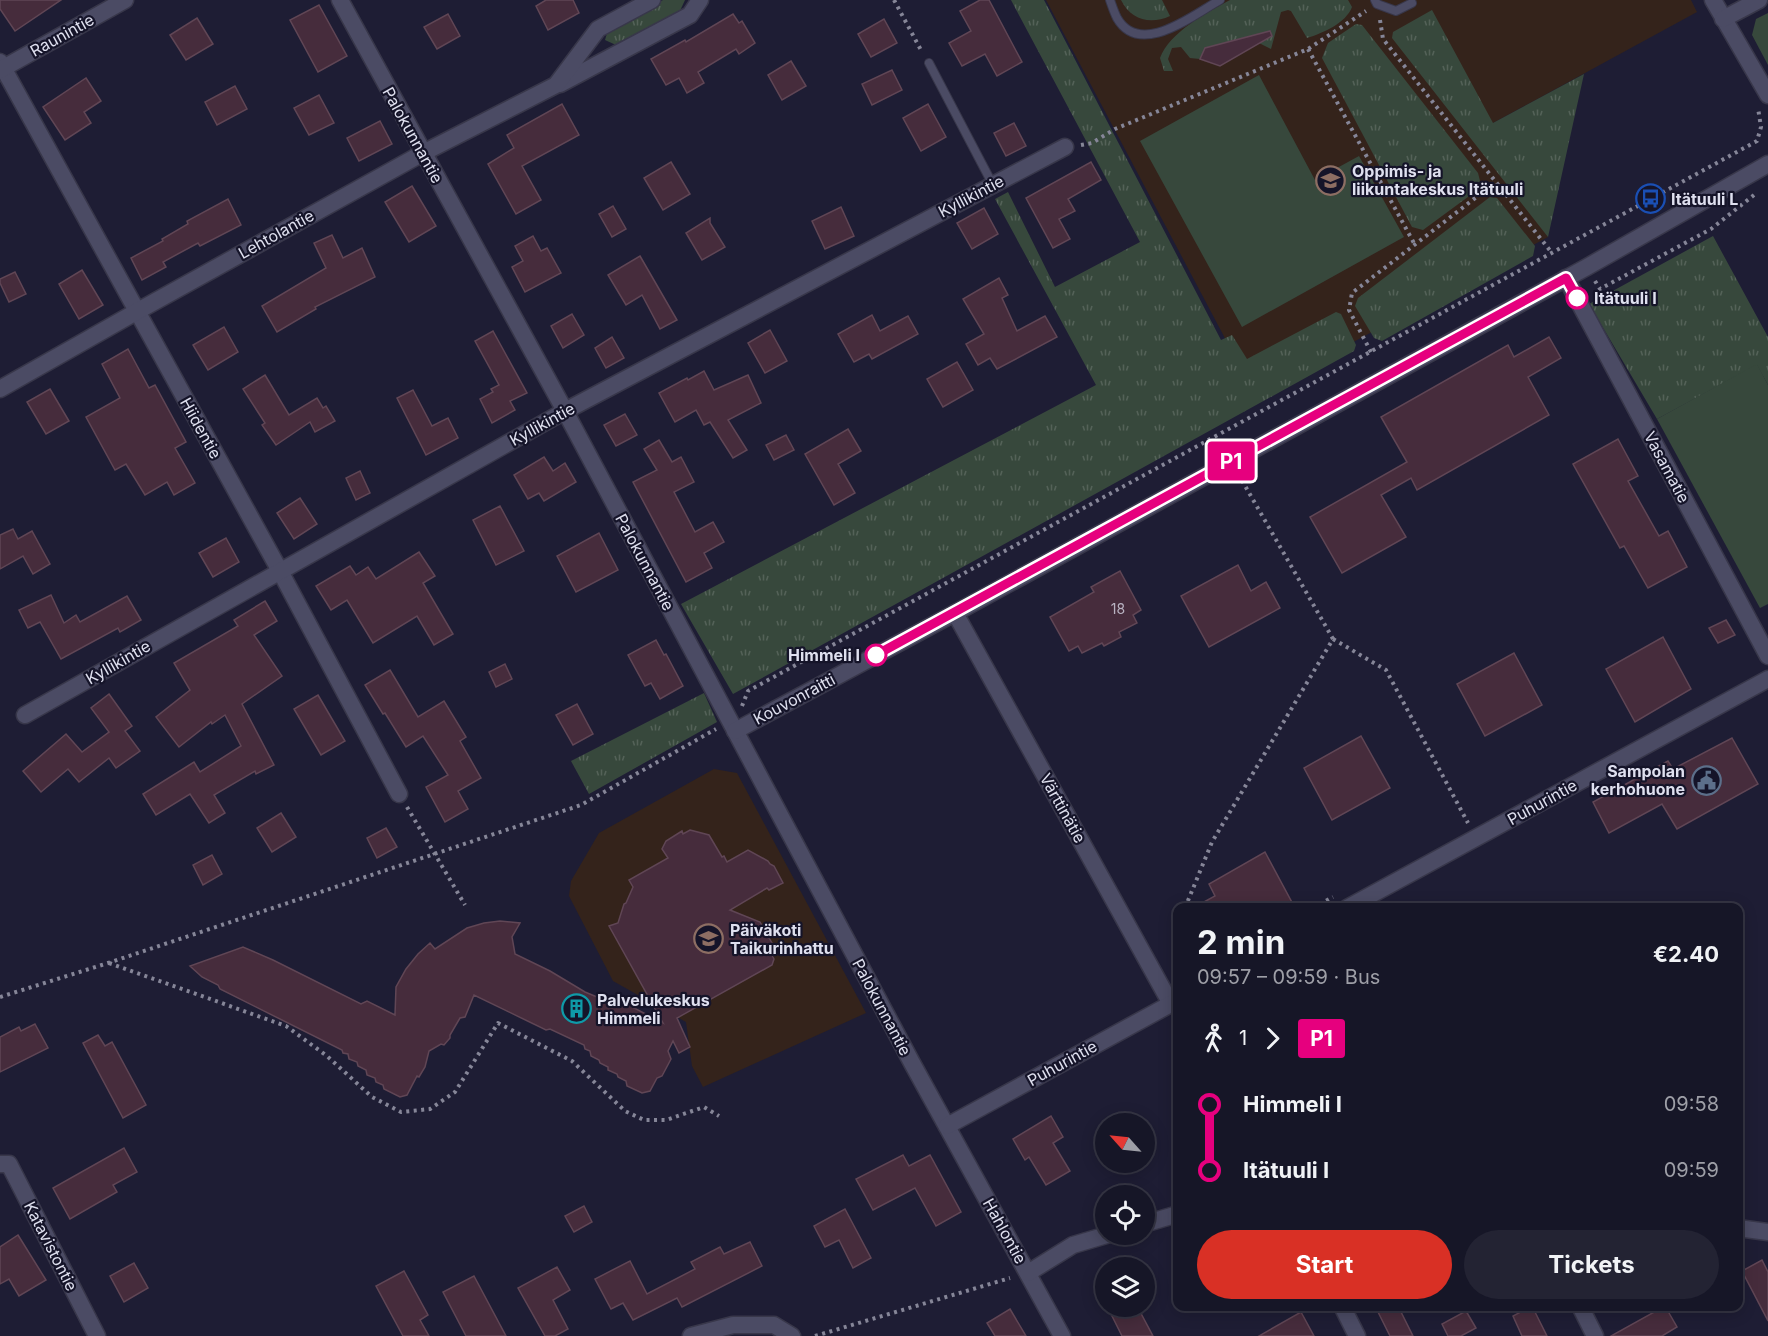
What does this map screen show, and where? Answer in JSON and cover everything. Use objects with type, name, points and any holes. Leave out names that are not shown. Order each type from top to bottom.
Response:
[{"type":"street","name":"Raunintie","points":[[1,67],[125,0]]},
{"type":"street","name":"Palokunnantie","points":[[340,0],[565,411],[947,1126]]},
{"type":"street","name":"Lehtolantie","points":[[556,85],[598,29],[652,0]]},
{"type":"street","name":"Lehtolantie","points":[[0,389],[423,153],[690,15],[700,0]]},
{"type":"street","points":[[1713,0],[1762,98]]},
{"type":"street","points":[[1723,19],[1758,0]]},
{"type":"street","name":"Hiidentie","points":[[1,67],[280,571],[399,794]]},
{"type":"street","name":"Kyllikintie","points":[[25,715],[565,411],[1065,147]]},
{"type":"street","name":"Kouvonraitti","points":[[731,725],[955,613],[1566,278],[1768,164]]},
{"type":"street","name":"Vasamatie","points":[[1566,278],[1768,656]]},
{"type":"street","name":"Värttinätie","points":[[955,613],[1173,1000]]},
{"type":"street","name":"Puhurintie","points":[[1356,903],[1768,679]]},
{"type":"street","name":"Puhurintie","points":[[947,1126],[1173,1003]]},
{"type":"street","name":"Hahlontie","points":[[947,1126],[1062,1336]]},
{"type":"street","name":"Katavistontie","points":[[0,1164],[9,1164],[97,1336]]},
{"type":"street","points":[[1155,1221],[1173,1215]]},
{"type":"street","points":[[1743,1229],[1768,1232]]},
{"type":"street","points":[[1028,1272],[1073,1245],[1095,1238]]},
{"type":"street","points":[[1344,1311],[1357,1336]]},
{"type":"street","points":[[1582,1311],[1595,1336]]},
{"type":"street","points":[[691,1336],[733,1325],[774,1325],[792,1336]]},
{"type":"lane","points":[[1110,0],[1117,19],[1130,31],[1145,36],[1164,32],[1220,0]]},
{"type":"lane","points":[[1376,2],[1396,11],[1412,3]]},
{"type":"lane","points":[[929,63],[993,185]]},
{"type":"path","points":[[894,0],[929,63]]},
{"type":"path","points":[[1065,147],[1092,143],[1115,129],[1308,49],[1376,2],[1383,39],[1551,253]]},
{"type":"path","points":[[1308,49],[1415,245]]},
{"type":"path","points":[[0,997],[581,805],[712,733],[731,725],[748,691],[1757,141],[1761,126],[1762,98]]},
{"type":"path","points":[[1371,352],[1348,310],[1352,293],[1496,182]]},
{"type":"path","points":[[1231,461],[1333,639],[1386,670],[1468,823]]},
{"type":"path","points":[[1187,903],[1212,842],[1333,639]]},
{"type":"path","points":[[399,794],[465,905]]},
{"type":"path","points":[[108,963],[286,1026],[327,1056],[372,1097],[401,1112],[430,1109],[455,1092],[498,1023],[572,1061],[625,1111],[644,1120],[666,1120],[704,1107],[719,1116]]},
{"type":"path","points":[[815,1336],[1028,1272]]},
{"type":"shaded area","name":"Oppimis- ja liikuntakeskus Itätuuli","points":[[1046,0],[1691,0],[1697,12],[1493,123],[1548,237],[1255,395]]},
{"type":"shaded area","name":"Päiväkoti Taikurinhattu","points":[[714,769],[737,773],[866,1013],[703,1087],[692,1066],[686,1022],[613,981],[569,896],[571,881],[599,833]]},
{"type":"green space","points":[[663,0],[685,0],[679,13],[616,45],[605,40],[608,30]]},
{"type":"green space","points":[[1011,0],[1044,0],[1221,340],[1232,335],[1247,359],[1336,312],[1341,314],[1356,345],[1354,351],[733,694],[681,604],[1096,385],[995,199],[1008,192],[1055,287],[1140,242]]},
{"type":"green space","points":[[1121,0],[1162,0],[1170,16],[1155,20],[1142,19],[1130,12]]},
{"type":"green space","points":[[1230,0],[1348,0],[1352,7],[1339,23],[1307,38],[1291,11],[1281,12],[1271,49],[1247,37],[1205,48],[1200,59],[1190,58],[1181,47],[1172,48],[1168,59],[1173,71],[1164,71],[1160,58],[1172,40],[1190,24]]},
{"type":"green space","points":[[1432,10],[1493,123],[1584,74],[1548,237],[1392,38],[1393,32]]},
{"type":"green space","points":[[1768,13],[1768,65],[1752,35],[1756,19]]},
{"type":"green space","points":[[1356,24],[1362,25],[1478,173],[1480,181],[1476,191],[1423,230],[1412,227],[1322,58],[1328,43]]},
{"type":"green space","points":[[1259,75],[1315,180],[1359,156],[1404,237],[1242,327],[1140,141]]},
{"type":"green space","points":[[1490,197],[1497,198],[1535,246],[1533,256],[1382,341],[1374,338],[1355,306],[1358,298]]},
{"type":"green space","points":[[1713,236],[1768,337],[1768,385],[1757,365],[1657,419],[1589,304]]},
{"type":"green space","points":[[1757,364],[1768,385],[1768,604],[1760,608],[1657,419]]},
{"type":"green space","points":[[704,693],[717,722],[589,794],[571,761]]},
{"type":"building","points":[[0,0],[61,0],[15,31],[0,9]]},
{"type":"building","points":[[546,0],[573,0],[579,13],[548,30],[536,6]]},
{"type":"building","points":[[980,0],[989,0],[1022,62],[997,76],[985,54],[962,66],[949,43],[971,31],[960,11]]},
{"type":"building","points":[[319,5],[347,56],[318,72],[290,20]]},
{"type":"building","points":[[448,14],[460,36],[437,49],[424,27]]},
{"type":"building","points":[[733,14],[739,23],[742,21],[755,43],[739,54],[736,49],[698,72],[704,83],[687,93],[679,78],[666,85],[651,59],[685,40],[686,42]]},
{"type":"building","points":[[197,18],[213,44],[186,60],[170,35]]},
{"type":"building","points":[[884,19],[897,43],[871,57],[858,34]]},
{"type":"building","points":[[1270,31],[1272,36],[1220,66],[1200,59],[1205,48]]},
{"type":"building","points":[[791,61],[806,86],[782,100],[768,75]]},
{"type":"building","points":[[892,70],[902,90],[872,105],[862,84]]},
{"type":"building","points":[[86,78],[101,101],[84,112],[91,123],[65,140],[43,107]]},
{"type":"building","points":[[235,86],[247,109],[217,125],[205,102]]},
{"type":"building","points":[[319,95],[334,123],[309,135],[294,108]]},
{"type":"building","points":[[562,104],[579,135],[522,166],[541,200],[516,214],[488,164],[514,148],[507,135]]},
{"type":"building","points":[[928,104],[946,137],[921,151],[903,118]]},
{"type":"building","points":[[380,121],[392,144],[359,161],[347,138]]},
{"type":"building","points":[[1014,123],[1026,146],[1006,156],[994,133]]},
{"type":"building","points":[[671,162],[690,194],[663,210],[644,178]]},
{"type":"building","points":[[1091,162],[1101,180],[1068,199],[1075,211],[1059,219],[1070,239],[1053,248],[1026,198]]},
{"type":"building","points":[[412,186],[436,226],[409,242],[385,202]]},
{"type":"building","points":[[228,199],[241,225],[200,246],[198,243],[163,262],[166,267],[142,280],[131,258],[163,241],[162,239],[188,224],[187,221]]},
{"type":"building","points":[[613,206],[626,229],[612,237],[599,214]]},
{"type":"building","points":[[841,207],[854,236],[825,249],[812,221]]},
{"type":"building","points":[[984,208],[998,234],[972,249],[957,223]]},
{"type":"building","points":[[710,218],[710,223],[725,247],[702,260],[686,233]]},
{"type":"building","points":[[332,235],[343,258],[362,248],[375,277],[315,307],[316,309],[277,332],[262,306],[326,268],[314,243]]},
{"type":"building","points":[[533,236],[541,251],[547,248],[561,273],[525,292],[512,267],[523,261],[515,246]]},
{"type":"building","points":[[640,256],[677,320],[660,329],[642,295],[626,305],[608,275]]},
{"type":"building","points":[[82,270],[103,305],[79,319],[59,284]]},
{"type":"building","points":[[15,272],[26,294],[9,302],[0,279]]},
{"type":"building","points":[[999,278],[1008,295],[1002,298],[1017,331],[1045,316],[1057,337],[997,369],[990,358],[978,365],[966,344],[984,334],[963,299]]},
{"type":"building","points":[[572,314],[584,335],[563,348],[551,326]]},
{"type":"building","points":[[872,315],[880,331],[908,316],[918,334],[872,359],[869,354],[854,362],[838,334]]},
{"type":"building","points":[[224,327],[238,352],[208,370],[193,345]]},
{"type":"building","points":[[770,330],[787,361],[765,373],[748,343]]},
{"type":"building","points":[[493,331],[527,393],[510,401],[515,410],[492,423],[480,399],[493,392],[491,389],[499,385],[475,341]]},
{"type":"building","points":[[612,337],[624,358],[606,368],[595,348]]},
{"type":"building","points":[[1549,337],[1561,358],[1528,377],[1549,415],[1417,490],[1411,478],[1381,495],[1406,537],[1342,573],[1310,517],[1407,462],[1381,417],[1508,345],[1514,357]]},
{"type":"building","points":[[128,349],[149,388],[155,385],[186,442],[175,448],[195,483],[174,495],[167,482],[145,495],[126,464],[115,470],[86,417],[120,398],[102,364]]},
{"type":"building","points":[[957,362],[973,390],[943,407],[927,379]]},
{"type":"building","points":[[704,371],[714,390],[748,375],[761,403],[728,420],[747,450],[733,458],[710,422],[704,425],[696,410],[675,422],[659,393]]},
{"type":"building","points":[[265,375],[289,415],[317,398],[323,408],[326,406],[335,421],[315,432],[310,422],[276,445],[262,425],[265,423],[243,389]]},
{"type":"building","points":[[50,389],[69,421],[46,434],[27,402]]},
{"type":"building","points":[[413,390],[432,426],[448,418],[458,438],[426,455],[397,398]]},
{"type":"building","points":[[625,414],[637,435],[616,446],[604,425]]},
{"type":"building","points":[[848,429],[861,451],[838,464],[855,493],[834,505],[805,454]]},
{"type":"building","points":[[786,435],[794,450],[774,460],[766,445]]},
{"type":"building","points":[[1618,439],[1638,476],[1628,481],[1659,536],[1668,531],[1687,567],[1648,588],[1624,546],[1620,548],[1573,464]]},
{"type":"building","points":[[659,440],[672,462],[681,457],[694,482],[674,492],[695,532],[713,522],[724,542],[704,553],[712,568],[686,582],[633,482],[657,470],[644,449]]},
{"type":"building","points":[[544,457],[553,471],[565,463],[576,482],[544,501],[539,493],[528,499],[514,475]]},
{"type":"building","points":[[360,471],[370,493],[356,500],[346,478]]},
{"type":"building","points":[[300,498],[317,524],[294,539],[277,513]]},
{"type":"building","points":[[500,506],[524,551],[496,565],[473,520]]},
{"type":"building","points":[[13,529],[18,539],[32,531],[50,564],[33,574],[23,556],[0,569],[0,535]]},
{"type":"building","points":[[599,533],[618,570],[576,592],[557,556]]},
{"type":"building","points":[[226,538],[239,562],[213,577],[199,553]]},
{"type":"building","points":[[419,552],[435,576],[423,583],[453,634],[434,645],[417,616],[373,643],[347,600],[331,610],[316,586],[350,566],[356,575],[368,567],[376,579]]},
{"type":"building","points":[[1238,565],[1251,591],[1266,582],[1280,608],[1209,647],[1181,596]]},
{"type":"building","points":[[1120,571],[1141,610],[1133,615],[1137,623],[1119,632],[1121,637],[1104,646],[1102,643],[1082,653],[1078,646],[1069,651],[1050,617],[1094,592],[1091,587]]},
{"type":"building","points":[[51,595],[64,623],[76,615],[80,622],[127,596],[141,620],[120,632],[118,628],[61,659],[40,622],[28,628],[19,610]]},
{"type":"building","points":[[265,601],[277,621],[254,635],[282,676],[242,704],[274,765],[256,774],[255,771],[214,795],[225,813],[209,823],[190,794],[156,815],[143,794],[194,762],[200,772],[241,746],[225,715],[212,724],[211,722],[179,747],[156,717],[190,690],[174,663],[238,626],[234,620]]},
{"type":"building","points":[[1726,620],[1735,635],[1718,643],[1709,628]]},
{"type":"building","points":[[1663,637],[1691,689],[1635,722],[1606,669]]},
{"type":"building","points":[[656,640],[683,686],[660,699],[651,683],[645,686],[628,655]]},
{"type":"building","points":[[1514,653],[1542,705],[1485,736],[1457,684]]},
{"type":"building","points":[[505,664],[512,679],[496,687],[489,672]]},
{"type":"building","points":[[390,670],[418,717],[444,701],[466,737],[460,741],[481,778],[458,791],[468,809],[445,822],[426,787],[448,775],[423,736],[406,747],[365,685]]},
{"type":"building","points":[[109,694],[132,726],[125,731],[140,751],[116,768],[109,758],[79,782],[68,769],[41,792],[23,771],[66,734],[82,752],[109,732],[91,708]]},
{"type":"building","points":[[318,695],[345,741],[321,755],[294,709]]},
{"type":"building","points":[[577,704],[593,734],[573,745],[556,715]]},
{"type":"building","points":[[1361,736],[1390,788],[1332,820],[1304,768]]},
{"type":"building","points":[[1732,738],[1758,784],[1677,829],[1662,804],[1609,833],[1593,802],[1668,761],[1673,769]]},
{"type":"building","points":[[281,813],[296,837],[272,852],[257,828]]},
{"type":"building","points":[[386,828],[397,847],[377,858],[367,838]]},
{"type":"building","points":[[690,830],[709,835],[727,862],[748,850],[774,866],[783,883],[769,890],[767,888],[730,910],[760,922],[772,943],[770,952],[774,959],[772,965],[677,1018],[690,1047],[679,1053],[673,1041],[668,1051],[671,1059],[662,1076],[657,1078],[650,1091],[642,1093],[627,1086],[626,1081],[591,1056],[590,1051],[585,1049],[584,1045],[550,1029],[546,1030],[474,995],[465,1017],[460,1018],[450,1038],[444,1045],[441,1044],[429,1051],[425,1067],[419,1077],[417,1076],[407,1095],[400,1097],[384,1089],[383,1085],[367,1075],[366,1070],[358,1066],[357,1062],[349,1059],[348,1054],[343,1053],[342,1050],[220,989],[218,985],[202,977],[190,966],[243,947],[361,1004],[367,1001],[395,1015],[396,987],[406,969],[430,943],[435,949],[467,928],[484,923],[500,921],[520,923],[512,937],[515,954],[585,992],[609,1002],[617,999],[663,1023],[609,926],[618,923],[633,887],[629,880],[668,858],[662,849],[666,841],[682,831],[683,834]]},
{"type":"building","points":[[1265,852],[1292,903],[1202,903],[1215,896],[1209,884]]},
{"type":"building","points":[[212,855],[222,874],[203,885],[193,865]]},
{"type":"building","points":[[35,1024],[48,1048],[0,1072],[0,1037],[19,1027],[21,1031]]},
{"type":"building","points":[[98,1035],[105,1046],[112,1042],[146,1105],[123,1118],[83,1043]]},
{"type":"building","points":[[1051,1116],[1063,1137],[1053,1143],[1070,1171],[1046,1185],[1029,1157],[1025,1160],[1013,1139]]},
{"type":"building","points":[[124,1148],[137,1172],[113,1185],[117,1192],[70,1219],[53,1188]]},
{"type":"building","points":[[903,1155],[909,1166],[930,1155],[961,1212],[936,1226],[915,1188],[873,1210],[856,1179]]},
{"type":"building","points":[[584,1206],[592,1222],[574,1232],[565,1216]]},
{"type":"building","points":[[845,1209],[871,1258],[853,1268],[839,1240],[825,1247],[814,1226]]},
{"type":"building","points":[[18,1235],[46,1280],[19,1296],[9,1279],[0,1284],[0,1247]]},
{"type":"building","points":[[750,1242],[762,1266],[682,1307],[677,1298],[633,1320],[623,1303],[611,1309],[595,1279],[630,1261],[647,1294],[695,1269],[691,1262],[720,1247],[724,1254]]},
{"type":"building","points":[[1762,1260],[1768,1272],[1768,1321],[1743,1273],[1743,1270]]},
{"type":"building","points":[[134,1263],[148,1288],[124,1302],[110,1276]]},
{"type":"building","points":[[557,1267],[570,1290],[553,1300],[568,1329],[555,1336],[545,1336],[518,1288]]},
{"type":"building","points":[[404,1271],[428,1315],[420,1320],[429,1336],[403,1336],[376,1286]]},
{"type":"building","points":[[474,1276],[506,1336],[466,1336],[443,1292]]},
{"type":"building","points":[[1010,1309],[1026,1336],[995,1336],[987,1323]]},
{"type":"building","points":[[1378,1311],[1400,1311],[1413,1336],[1390,1336]]},
{"type":"building","points":[[1466,1311],[1476,1328],[1461,1336],[1448,1336],[1442,1324]]},
{"type":"building","points":[[1522,1311],[1534,1311],[1547,1336],[1522,1336],[1513,1316]]},
{"type":"building","points":[[1656,1311],[1668,1311],[1677,1327],[1662,1336],[1611,1336]]},
{"type":"building","points":[[1301,1312],[1314,1336],[1259,1336]]},
{"type":"building","points":[[1112,1317],[1143,1317],[1153,1336],[1122,1336]]},
{"type":"bus line","name":"P1","points":[[876,655],[1566,278],[1577,298]]},
{"type":"place","name":"Oppimis- ja liikuntakeskus Itätuuli","points":[[1331,180]]},
{"type":"place","name":"Itätuuli L","points":[[1650,199]]},
{"type":"place","name":"Itätuuli I","points":[[1577,298]]},
{"type":"place","name":"Himmeli I","points":[[876,655]]},
{"type":"place","name":"Sampolan kerhohuone","points":[[1706,780]]},
{"type":"place","name":"Päiväkoti Taikurinhattu","points":[[709,939]]},
{"type":"place","name":"Palvelukeskus Himmeli","points":[[576,1009]]}]
